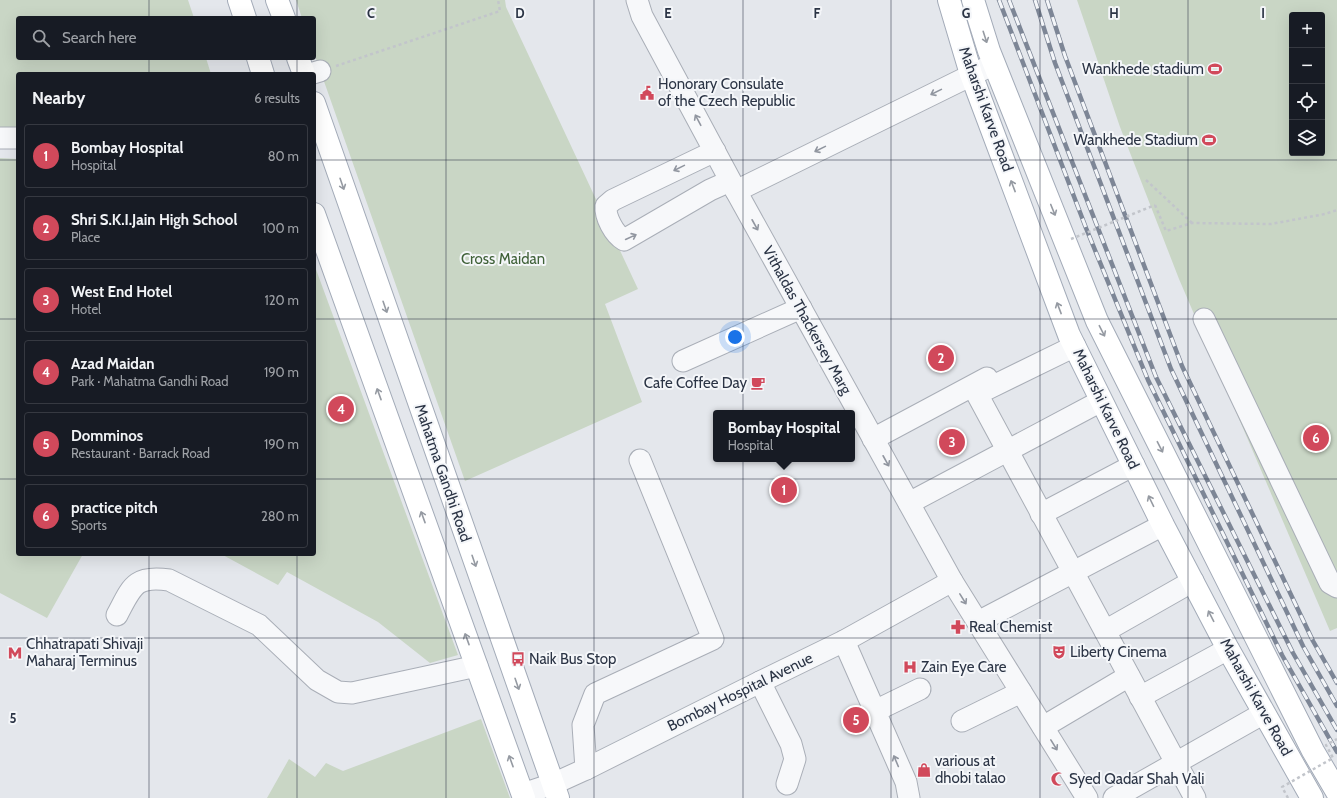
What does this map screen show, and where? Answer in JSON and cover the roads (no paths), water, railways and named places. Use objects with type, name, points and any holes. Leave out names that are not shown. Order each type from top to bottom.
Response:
[{"type":"main road","points":[[239,0],[244,16]]},
{"type":"main road","points":[[277,0],[283,16]]},
{"type":"main road","name":"Maharshi Karve Road","points":[[949,0],[971,74],[1072,341],[1101,401],[1163,525],[1228,649],[1312,798],[1335,789],[1313,751],[1097,321],[994,64],[973,0]]},
{"type":"main road","points":[[259,60],[262,72]]},
{"type":"main road","points":[[300,60],[310,72]]},
{"type":"main road","name":"Mahatma Gandhi Road","points":[[316,109],[555,791]]},
{"type":"main road","points":[[316,220],[523,796]]},
{"type":"street","name":"Vithaldas Thackersey Marg","points":[[638,0],[642,16],[733,186],[952,581],[1087,798]]},
{"type":"street","points":[[715,151],[613,200],[606,206],[606,214],[617,234],[624,240],[710,190],[733,186],[994,64]]},
{"type":"street","points":[[0,138],[16,138]]},
{"type":"street","points":[[683,361],[801,308]]},
{"type":"street","points":[[1204,319],[1330,583],[1337,587]]},
{"type":"street","points":[[873,439],[1072,341]]},
{"type":"street","points":[[1072,341],[977,394],[1195,798]]},
{"type":"street","points":[[909,503],[1101,401]]},
{"type":"street","points":[[586,769],[583,725],[596,694],[713,640],[640,460]]},
{"type":"street","points":[[1041,514],[1134,465]]},
{"type":"street","points":[[978,622],[1163,525]]},
{"type":"street","points":[[117,615],[132,587],[145,579],[155,578],[169,580],[258,625],[316,680],[338,692],[352,693],[477,666]]},
{"type":"street","name":"Bombay Hospital Avenue","points":[[523,796],[555,791],[586,769],[844,640],[952,581]]},
{"type":"street","points":[[1104,631],[1193,581]]},
{"type":"street","points":[[844,640],[874,712],[906,782],[909,798]]},
{"type":"street","points":[[1140,696],[1228,649]]},
{"type":"street","points":[[1043,727],[1129,676]]},
{"type":"street","points":[[760,682],[791,744],[795,759],[787,784]]},
{"type":"street","points":[[874,712],[920,689]]},
{"type":"street","points":[[962,721],[1021,692]]},
{"type":"street","points":[[1114,798],[1264,713]]},
{"type":"railway","points":[[999,0],[1086,228],[1148,380],[1282,655],[1337,752]]},
{"type":"railway","points":[[1009,0],[1156,377],[1293,653],[1337,730]]},
{"type":"railway","points":[[1035,0],[1055,63],[1171,369],[1303,646],[1337,706]]},
{"type":"railway","points":[[1047,0],[1065,56],[1182,366],[1313,641],[1337,683]]},
{"type":"place","name":"Wankhede stadium","points":[[1215,69]]},
{"type":"place","name":"Honorary Consulate of the Czech Republic","points":[[647,93]]},
{"type":"place","name":"Wankhede Stadium","points":[[1209,140]]},
{"type":"place","name":"Shri S.K.I.Jain High School","points":[[941,358]]},
{"type":"place","name":"Cafe Coffee Day","points":[[758,383]]},
{"type":"place","name":"Azad Maidan","points":[[341,409]]},
{"type":"place","name":"practice pitch","points":[[1316,438]]},
{"type":"place","name":"West End Hotel","points":[[952,442]]},
{"type":"place","name":"Bombay Hospital","points":[[784,490]]},
{"type":"place","name":"Real Chemist","points":[[958,627]]},
{"type":"place","name":"Liberty Cinema","points":[[1059,652]]},
{"type":"place","name":"Chhatrapati Shivaji Maharaj Terminus","points":[[15,653]]},
{"type":"place","name":"Naik Bus Stop","points":[[518,659]]},
{"type":"place","name":"Zain Eye Care","points":[[910,667]]},
{"type":"place","name":"Domminos","points":[[856,720]]},
{"type":"place","name":"various at dhobi talao","points":[[924,770]]},
{"type":"place","name":"Syed Qadar Shah Vali","points":[[1058,779]]},
{"type":"park label","name":"Cross Maidan","points":[[503,259]]}]
